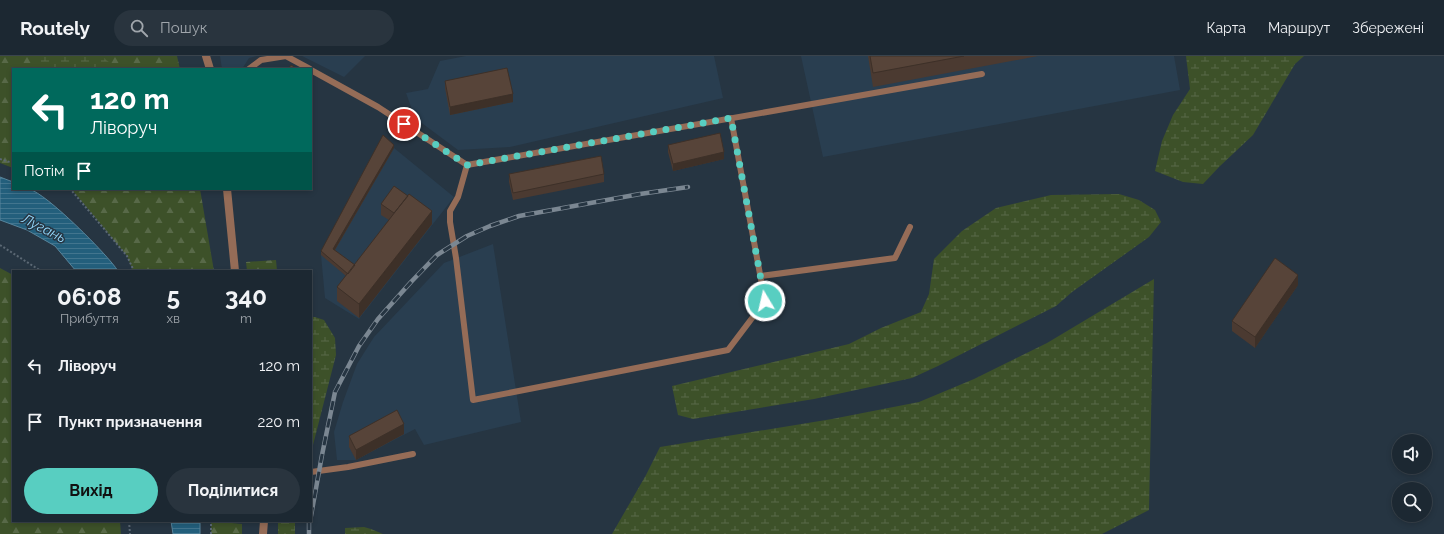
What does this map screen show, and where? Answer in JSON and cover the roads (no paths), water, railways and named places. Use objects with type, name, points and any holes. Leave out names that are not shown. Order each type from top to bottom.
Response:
[{"type":"street","points":[[206,56],[210,68]]},
{"type":"street","points":[[228,190],[235,270]]},
{"type":"street","points":[[264,522],[264,534]]},
{"type":"lane","points":[[250,68],[261,60],[286,56],[308,68]]},
{"type":"lane","points":[[312,70],[378,107],[467,165],[982,74]]},
{"type":"lane","points":[[467,165],[458,197],[450,211],[450,222],[456,258],[473,400],[728,350],[765,301],[731,118]]},
{"type":"lane","points":[[761,276],[895,258],[910,227]]},
{"type":"lane","points":[[312,472],[348,467],[413,454]]},
{"type":"water","name":"Лугань","points":[[0,177],[12,182],[12,190],[31,190],[49,201],[90,239],[117,270],[75,270],[55,246],[27,230],[0,220]]},
{"type":"water","points":[[171,522],[200,522],[200,534],[173,534]]},
{"type":"railway","points":[[312,510],[335,392],[359,346],[378,319],[437,255],[467,236],[519,216],[640,194],[688,187]]},
{"type":"railway","points":[[309,522],[309,534]]}]
